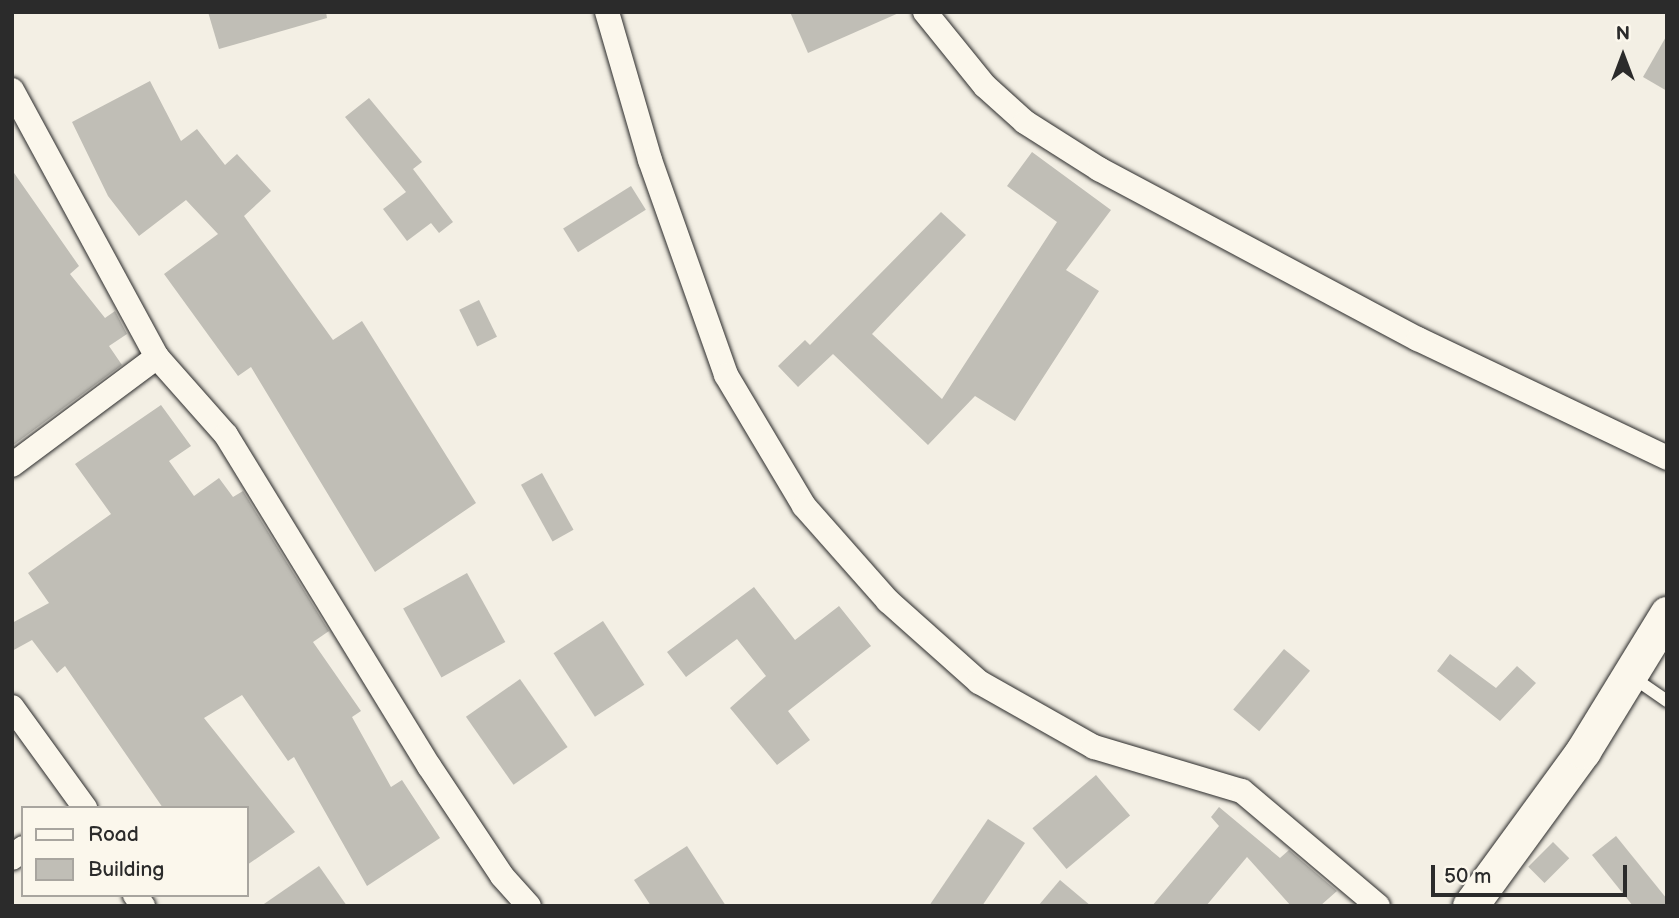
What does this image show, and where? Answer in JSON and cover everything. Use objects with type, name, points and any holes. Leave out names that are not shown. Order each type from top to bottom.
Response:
[{"type":"street","points":[[607,12],[650,160],[726,375],[804,506],[888,601],[979,682],[1094,747],[1242,792],[1378,906]]},
{"type":"street","points":[[925,12],[1015,113],[1099,169],[1418,339],[1667,458]]},
{"type":"street","points":[[12,90],[157,357],[226,435],[429,766],[502,876],[529,906]]},
{"type":"street","points":[[12,465],[157,357]]},
{"type":"street","points":[[1470,906],[1630,676],[1667,614]]},
{"type":"street","points":[[12,707],[78,805]]},
{"type":"lane","points":[[1630,676],[1667,701]]},
{"type":"building","points":[[208,12],[326,12],[327,18],[219,49]]},
{"type":"building","points":[[790,12],[901,12],[808,53]]},
{"type":"building","points":[[1667,35],[1667,91],[1643,77]]},
{"type":"building","points":[[150,81],[181,141],[197,129],[225,165],[237,154],[271,191],[244,216],[333,340],[362,321],[476,503],[375,572],[251,367],[238,376],[164,274],[218,234],[186,200],[139,236],[108,196],[72,122]]},
{"type":"building","points":[[369,98],[422,162],[413,169],[453,222],[439,233],[431,223],[407,241],[383,209],[406,192],[345,117]]},
{"type":"building","points":[[1032,152],[1111,210],[1066,270],[1099,291],[1015,421],[975,396],[928,445],[833,354],[798,387],[778,366],[805,340],[810,345],[941,212],[966,235],[872,334],[942,399],[1057,222],[1007,186]]},
{"type":"building","points":[[12,170],[79,266],[70,274],[105,318],[115,311],[127,334],[109,346],[122,365],[12,446]]},
{"type":"building","points":[[631,186],[646,210],[578,252],[563,228]]},
{"type":"building","points":[[479,300],[497,337],[477,346],[459,310]]},
{"type":"building","points":[[161,405],[191,446],[169,461],[194,496],[219,478],[233,497],[243,491],[329,631],[313,642],[361,711],[352,717],[391,787],[402,780],[440,838],[367,886],[294,757],[288,761],[242,695],[204,718],[295,832],[248,864],[248,806],[162,806],[65,666],[57,673],[32,640],[12,651],[12,623],[49,603],[28,573],[111,514],[75,464]]},
{"type":"building","points":[[542,473],[574,530],[553,541],[521,485]]},
{"type":"building","points":[[467,573],[505,642],[441,677],[403,608]]},
{"type":"building","points":[[754,587],[795,640],[839,606],[871,646],[788,711],[810,740],[777,765],[730,708],[766,676],[737,639],[686,677],[667,652]]},
{"type":"building","points":[[603,621],[644,685],[595,717],[554,653]]},
{"type":"building","points":[[1284,649],[1310,671],[1259,731],[1233,710]]},
{"type":"building","points":[[1450,654],[1496,688],[1517,666],[1536,683],[1500,721],[1437,671]]},
{"type":"building","points":[[520,679],[568,747],[514,785],[466,717]]},
{"type":"building","points":[[1096,775],[1130,816],[1066,869],[1032,828]]},
{"type":"building","points":[[1219,807],[1280,858],[1289,850],[1337,891],[1320,906],[1291,906],[1247,857],[1206,906],[1152,906],[1219,826],[1211,817]]},
{"type":"building","points":[[988,819],[1025,843],[982,906],[929,906]]},
{"type":"building","points":[[1616,836],[1667,899],[1667,906],[1633,906],[1592,855]]},
{"type":"building","points":[[1553,842],[1569,858],[1545,883],[1528,867]]},
{"type":"building","points":[[687,846],[726,906],[651,906],[634,880]]},
{"type":"building","points":[[319,866],[347,906],[261,906]]},
{"type":"building","points":[[1060,880],[1091,906],[1038,906]]}]
